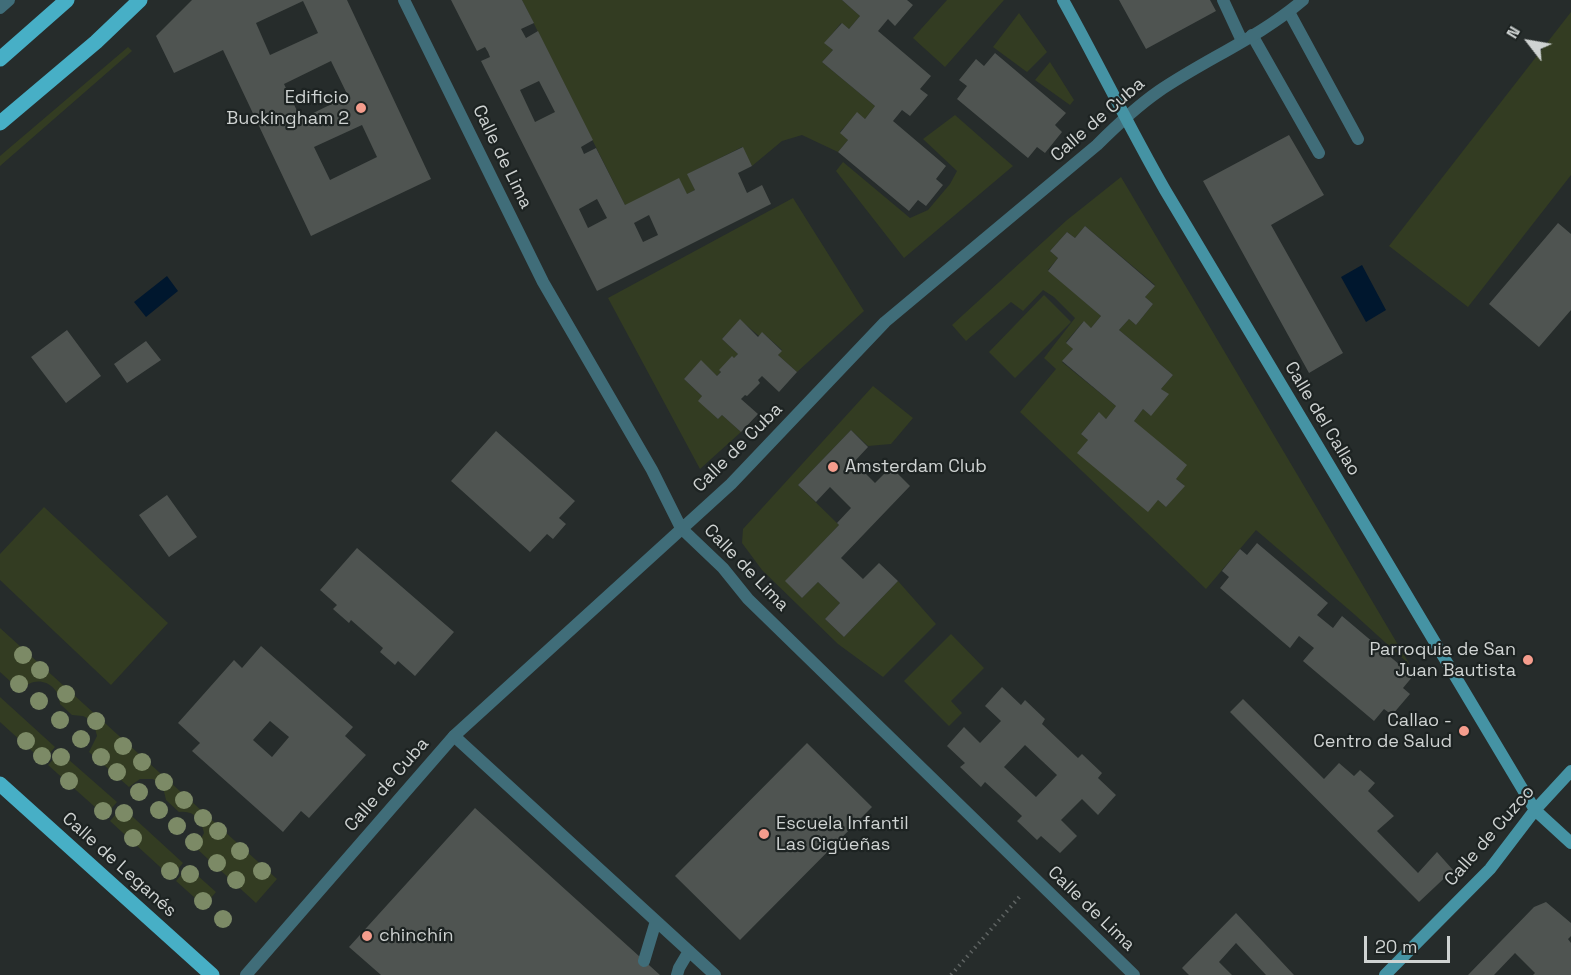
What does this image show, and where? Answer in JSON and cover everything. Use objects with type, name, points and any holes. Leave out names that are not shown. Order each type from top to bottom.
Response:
[{"type":"main road","points":[[0,59],[67,0]]},
{"type":"main road","points":[[0,123],[96,42],[140,0]]},
{"type":"main road","name":"Calle de Leganés","points":[[0,784],[212,975]]},
{"type":"street","points":[[0,8],[9,0]]},
{"type":"street","name":"Calle de Lima","points":[[404,0],[543,282],[652,470],[681,528],[723,568],[748,599],[1134,975]]},
{"type":"street","name":"Calle del Callao","points":[[1063,0],[1103,73],[1124,118],[1165,190],[1534,810],[1571,843]]},
{"type":"street","points":[[1223,0],[1319,153]]},
{"type":"street","name":"Calle de Cuba","points":[[246,975],[454,736],[731,484],[885,322],[1097,146],[1124,118],[1159,91],[1247,38],[1303,0]]},
{"type":"street","points":[[1288,12],[1358,139]]},
{"type":"street","points":[[454,736],[715,975]]},
{"type":"street","name":"Calle de Cuzco","points":[[1385,975],[1490,869],[1534,810],[1571,771]]},
{"type":"street","points":[[644,961],[656,921]]},
{"type":"street","points":[[677,975],[689,951]]},
{"type":"path","points":[[951,975],[1035,880]]},
{"type":"green space","points":[[522,0],[842,0],[860,16],[849,29],[841,23],[825,43],[833,50],[822,62],[875,106],[865,119],[857,113],[840,132],[848,140],[838,152],[802,135],[782,141],[752,166],[742,147],[688,174],[695,190],[687,194],[625,205]]},
{"type":"green space","points":[[947,0],[1004,0],[945,67],[913,38]]},
{"type":"green space","points":[[1571,12],[1571,175],[1468,307],[1389,246]]},
{"type":"green space","points":[[1019,13],[1047,52],[1027,72],[993,47]]},
{"type":"green space","points":[[128,47],[132,51],[0,166],[0,156]]},
{"type":"green space","points":[[1050,62],[1074,100],[1070,105],[1035,80]]},
{"type":"green space","points":[[955,115],[1013,166],[904,258],[836,171],[843,162],[910,218],[928,210],[950,184],[957,171],[923,139]]},
{"type":"green space","points":[[1121,177],[1410,665],[1256,530],[1206,589],[1020,412],[1056,369],[1044,358],[1075,318],[1054,297],[1043,290],[1023,311],[1011,302],[966,341],[952,325],[1067,220]],"holes":[[[1085,226],[1155,285],[1145,297],[1153,304],[1136,325],[1129,319],[1119,330],[1173,375],[1161,389],[1168,394],[1150,415],[1143,409],[1134,421],[1176,479],[1184,485],[1166,507],[1081,434],[1098,413],[1106,419],[1116,406],[1062,362],[1073,349],[1066,342],[1083,322],[1091,328],[1101,316],[1048,270],[1058,258],[1050,251],[1067,232],[1075,238]]]},
{"type":"green space","points":[[793,198],[864,311],[797,372],[778,355],[782,350],[763,333],[759,336],[740,320],[722,339],[738,354],[732,357],[717,376],[701,361],[684,379],[702,396],[699,401],[718,419],[722,415],[741,432],[700,469],[608,298]]},
{"type":"green space","points":[[1044,295],[1071,322],[1015,378],[989,352]]},
{"type":"green space","points":[[873,386],[913,418],[891,444],[868,446],[851,430],[798,485],[839,525],[786,581],[802,598],[818,582],[840,603],[825,619],[844,637],[898,581],[936,624],[883,677],[838,644],[762,570],[742,543],[743,529]]},
{"type":"green space","points":[[44,507],[168,623],[111,685],[0,580],[0,554]]},
{"type":"green space","points":[[0,628],[277,879],[256,903],[196,848],[204,833],[196,816],[189,812],[179,812],[166,800],[163,787],[153,779],[140,779],[129,787],[89,752],[97,736],[94,724],[89,719],[72,715],[60,704],[59,696],[51,685],[39,681],[32,682],[21,691],[0,672]]},
{"type":"green space","points":[[951,634],[984,668],[951,701],[962,713],[949,726],[904,681]]},
{"type":"green space","points":[[0,697],[55,747],[43,761],[0,722]]},
{"type":"green space","points":[[60,752],[117,802],[105,816],[48,765]]},
{"type":"green space","points":[[122,807],[183,863],[171,877],[110,821]]},
{"type":"green space","points":[[188,867],[216,892],[204,906],[176,881]]},
{"type":"water","points":[[1362,265],[1386,310],[1366,322],[1341,277]]},
{"type":"water","points":[[167,276],[178,291],[146,317],[134,302]]},
{"type":"building","name":"Edificio Buckingham 2","points":[[192,0],[347,0],[431,179],[311,236],[223,50],[174,73],[156,36]],"holes":[[[303,1],[318,33],[270,55],[256,23]],[[331,61],[348,96],[301,119],[284,84]],[[362,125],[377,157],[330,180],[314,147]]]},
{"type":"building","points":[[451,0],[522,0],[534,23],[521,29],[526,38],[538,31],[593,140],[581,147],[584,154],[596,148],[625,205],[679,178],[687,194],[695,190],[687,174],[743,147],[752,166],[738,173],[747,193],[762,185],[771,204],[597,291],[481,61],[490,57],[488,52],[485,47],[477,51]],"holes":[[[539,81],[555,112],[535,122],[520,90]],[[597,199],[607,218],[588,228],[579,209]],[[649,215],[658,235],[643,242],[634,223]]]},
{"type":"building","points":[[842,0],[907,0],[913,5],[895,26],[888,19],[878,31],[931,76],[920,89],[928,95],[910,116],[902,110],[893,121],[946,166],[936,179],[943,185],[926,206],[918,200],[909,211],[838,152],[848,140],[840,133],[857,112],[865,119],[875,106],[822,62],[833,50],[824,43],[842,23],[849,29],[860,16]]},
{"type":"building","points":[[1119,0],[1210,0],[1216,11],[1146,49]]},
{"type":"building","points":[[995,53],[1066,113],[1055,125],[1062,132],[1045,153],[1037,147],[1028,158],[957,99],[967,86],[959,80],[976,59],[984,66]]},
{"type":"building","points":[[1289,135],[1324,195],[1271,225],[1343,353],[1309,373],[1203,181]]},
{"type":"building","points":[[1558,223],[1571,234],[1571,310],[1539,347],[1489,304]]},
{"type":"building","points":[[1085,226],[1155,286],[1145,297],[1153,304],[1136,325],[1129,319],[1119,330],[1173,375],[1161,389],[1169,394],[1151,416],[1143,409],[1134,421],[1187,465],[1176,479],[1185,486],[1166,507],[1158,500],[1148,512],[1077,453],[1088,440],[1081,434],[1099,412],[1106,419],[1116,406],[1062,361],[1073,349],[1066,343],[1084,321],[1091,328],[1101,316],[1048,271],[1058,258],[1050,251],[1067,232],[1075,238]]},
{"type":"building","points":[[740,319],[758,337],[762,332],[782,351],[778,355],[797,372],[779,392],[762,376],[758,380],[760,383],[741,399],[758,414],[741,432],[722,415],[718,419],[698,401],[702,396],[684,379],[701,360],[717,376],[721,372],[719,370],[732,356],[734,358],[738,354],[722,339]]},
{"type":"building","points":[[67,330],[101,376],[66,403],[31,357]]},
{"type":"building","points":[[146,341],[161,360],[127,383],[114,364]]},
{"type":"building","points":[[851,430],[868,447],[854,462],[875,483],[891,467],[910,486],[841,558],[863,579],[879,563],[898,581],[844,637],[825,619],[840,603],[818,582],[802,598],[785,581],[839,525],[837,523],[851,508],[830,487],[816,502],[798,485]]},
{"type":"building","points":[[496,431],[575,501],[559,518],[566,524],[553,539],[547,534],[530,552],[451,481]]},
{"type":"building","points":[[167,495],[197,537],[169,557],[139,515]]},
{"type":"building","points":[[1257,543],[1328,603],[1317,615],[1333,628],[1342,616],[1413,676],[1403,688],[1410,694],[1392,715],[1384,709],[1374,721],[1303,661],[1314,648],[1299,636],[1290,648],[1220,588],[1229,577],[1222,571],[1240,549],[1247,555]]},
{"type":"building","points":[[357,548],[454,632],[415,676],[398,661],[395,665],[380,652],[383,648],[351,620],[349,623],[333,609],[337,605],[320,590]]},
{"type":"building","points":[[261,646],[353,727],[345,736],[366,755],[309,818],[301,811],[283,832],[192,751],[200,743],[178,723],[234,660],[242,668]],"holes":[[[270,721],[289,737],[272,757],[253,740]]]},
{"type":"building","points":[[1002,687],[1021,705],[1025,700],[1045,719],[1042,724],[1078,758],[1082,754],[1102,773],[1098,778],[1116,795],[1098,815],[1082,799],[1061,820],[1077,836],[1060,853],[1041,836],[1037,840],[1017,821],[1022,816],[985,782],[981,787],[960,767],[965,763],[947,746],[964,727],[980,743],[1001,721],[985,706]],"holes":[[[1025,745],[1057,775],[1036,797],[1004,767]]]},
{"type":"building","points":[[1243,699],[1324,779],[1339,763],[1354,776],[1360,770],[1375,783],[1368,791],[1394,816],[1377,831],[1418,873],[1437,852],[1453,870],[1419,902],[1230,712]]},
{"type":"building","points":[[807,743],[872,807],[740,940],[675,876]]},
{"type":"building","points":[[475,808],[660,975],[381,975],[349,947]]},
{"type":"building","points":[[1546,902],[1571,923],[1571,936],[1568,939],[1571,943],[1571,975],[1533,975],[1535,973],[1515,953],[1494,975],[1468,975],[1534,907]]},
{"type":"building","points":[[1236,913],[1294,975],[1266,975],[1236,943],[1219,962],[1232,975],[1189,975],[1182,968]]},
{"type":"place","name":"Edificio Buckingham 2","points":[[361,108]]},
{"type":"place","name":"Amsterdam Club","points":[[833,467]]},
{"type":"place","name":"Parroquia de San Juan Bautista","points":[[1528,660]]},
{"type":"place","name":"Callao - Centro de Salud","points":[[1464,731]]},
{"type":"place","name":"Escuela Infantil Las Cigüeñas","points":[[764,834]]},
{"type":"place","name":"chinchín","points":[[367,936]]}]
